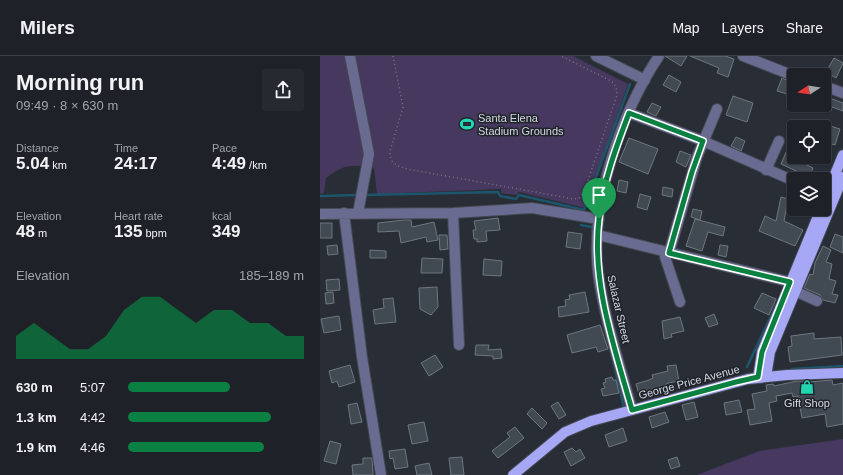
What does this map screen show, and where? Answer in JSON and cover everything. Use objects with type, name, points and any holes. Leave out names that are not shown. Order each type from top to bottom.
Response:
[{"type":"main road","points":[[831,183],[843,155]]},
{"type":"main road","points":[[762,377],[762,352],[842,183]]},
{"type":"main road","points":[[793,286],[818,216]]},
{"type":"main road","name":"George Price Avenue","points":[[513,475],[565,432],[590,421],[736,382],[762,377],[843,373]]},
{"type":"street","points":[[350,56],[369,154],[358,213]]},
{"type":"street","points":[[596,56],[645,80]]},
{"type":"street","name":"Salazar Street","points":[[632,410],[601,291],[598,270],[599,219],[610,166],[629,113],[645,80],[659,56]]},
{"type":"street","points":[[743,56],[787,73]]},
{"type":"street","points":[[831,89],[843,93]]},
{"type":"street","points":[[680,302],[665,257],[692,172],[703,141],[717,109]]},
{"type":"street","points":[[629,113],[703,141],[787,178]]},
{"type":"street","points":[[766,170],[779,141]]},
{"type":"street","points":[[320,214],[453,213],[532,208],[599,219]]},
{"type":"street","points":[[344,213],[362,357],[381,475]]},
{"type":"street","points":[[453,213],[458,345]]},
{"type":"street","points":[[598,235],[793,286],[817,301]]},
{"type":"path","points":[[393,56],[404,107],[390,151],[390,157],[395,165],[407,169],[574,199],[579,198],[584,192],[617,95],[617,89],[615,84],[611,81],[562,56]]},
{"type":"shaded area","name":"Santa Elena Stadium Grounds","points":[[320,56],[573,56],[628,84],[585,208],[519,192],[517,195],[501,193],[501,189],[377,194],[374,168],[359,166],[348,166],[332,173],[326,178],[324,193],[320,194]]},
{"type":"shaded area","points":[[843,439],[843,475],[697,475],[759,451]]},
{"type":"building","points":[[665,56],[687,56],[681,66]]},
{"type":"building","points":[[690,56],[725,56],[734,59],[728,77],[717,73],[719,68]]},
{"type":"building","points":[[834,58],[843,63],[836,78],[831,75],[831,68],[828,68]]},
{"type":"building","points":[[669,75],[681,82],[676,92],[663,85]]},
{"type":"building","points":[[782,78],[787,80],[787,94],[777,91]]},
{"type":"building","points":[[733,96],[753,103],[747,122],[726,115]]},
{"type":"building","points":[[831,99],[843,103],[843,111],[832,107],[831,111]]},
{"type":"building","points":[[652,103],[661,107],[656,116],[647,112]]},
{"type":"building","points":[[831,126],[840,129],[835,145],[831,144]]},
{"type":"building","points":[[736,137],[745,141],[741,151],[731,146]]},
{"type":"building","points":[[629,138],[658,149],[648,174],[619,162]]},
{"type":"building","points":[[787,150],[787,164],[805,164],[813,168],[811,172],[798,172],[781,164]]},
{"type":"building","points":[[680,151],[691,155],[686,167],[676,162]]},
{"type":"building","points":[[619,180],[628,182],[626,193],[617,191]]},
{"type":"building","points":[[663,187],[673,189],[672,197],[662,195]]},
{"type":"building","points":[[640,194],[651,197],[647,210],[637,207]]},
{"type":"building","points":[[781,197],[787,199],[784,221],[803,230],[795,246],[759,231],[765,216],[776,221]]},
{"type":"building","points":[[693,209],[702,211],[700,220],[691,217]]},
{"type":"building","points":[[498,218],[500,230],[486,231],[487,241],[477,242],[477,239],[474,239],[473,230],[476,230],[474,221]]},
{"type":"building","points":[[695,219],[725,227],[723,236],[708,232],[702,251],[686,246]]},
{"type":"building","points":[[411,220],[412,227],[434,222],[438,240],[427,242],[426,237],[401,243],[399,231],[378,232],[378,223]]},
{"type":"building","points":[[320,223],[332,223],[332,238],[320,238]]},
{"type":"building","points":[[568,232],[582,234],[580,249],[566,247]]},
{"type":"building","points":[[835,234],[843,237],[843,253],[830,247]]},
{"type":"building","points":[[439,235],[447,235],[448,249],[440,250]]},
{"type":"building","points":[[337,245],[338,254],[328,255],[327,246]]},
{"type":"building","points":[[720,245],[728,246],[726,257],[718,255]]},
{"type":"building","points":[[823,246],[831,250],[826,262],[832,264],[829,279],[836,281],[832,294],[838,295],[835,303],[823,300],[820,295],[804,288],[810,274],[813,275],[815,263]]},
{"type":"building","points":[[370,250],[386,251],[386,258],[370,258]]},
{"type":"building","points":[[422,258],[443,259],[442,273],[421,273]]},
{"type":"building","points":[[484,259],[502,261],[501,276],[483,275]]},
{"type":"building","points":[[339,279],[340,290],[327,291],[326,280]]},
{"type":"building","points":[[437,287],[438,307],[431,315],[420,309],[419,288]]},
{"type":"building","points":[[333,292],[334,303],[326,304],[325,293]]},
{"type":"building","points":[[585,292],[589,312],[559,317],[558,307],[566,306],[565,300],[570,299],[569,295]]},
{"type":"building","points":[[762,293],[776,299],[769,315],[754,308]]},
{"type":"building","points":[[393,298],[396,322],[375,324],[373,310],[384,308],[383,299]]},
{"type":"building","points":[[714,314],[718,324],[709,327],[705,318]]},
{"type":"building","points":[[339,316],[341,330],[324,333],[321,319]]},
{"type":"building","points":[[680,317],[684,331],[671,334],[672,337],[664,339],[662,321]]},
{"type":"building","points":[[600,325],[608,349],[598,352],[596,347],[572,353],[567,335]]},
{"type":"building","points":[[814,333],[814,339],[841,337],[842,355],[790,362],[788,347],[792,346],[791,336]]},
{"type":"building","points":[[476,345],[489,345],[488,350],[501,349],[502,358],[493,359],[493,356],[475,355]]},
{"type":"building","points":[[435,355],[443,367],[429,376],[421,363]]},
{"type":"building","points":[[350,365],[355,382],[339,387],[337,381],[332,383],[329,371]]},
{"type":"building","points":[[676,365],[679,381],[668,383],[664,386],[665,388],[639,394],[636,384],[653,378],[652,375],[668,371],[667,366]]},
{"type":"building","points":[[612,377],[613,380],[616,380],[619,393],[603,396],[601,389],[605,388],[603,383],[606,382],[605,379]]},
{"type":"building","points":[[832,380],[833,385],[843,383],[843,424],[827,427],[825,414],[802,418],[798,396],[793,397],[792,393],[776,396],[777,401],[769,403],[772,421],[750,425],[747,410],[755,409],[752,394],[767,391],[766,385],[773,384],[774,386],[797,381],[810,382]]},
{"type":"building","points":[[739,400],[742,412],[726,415],[724,403]]},
{"type":"building","points":[[558,402],[566,415],[559,419],[551,406]]},
{"type":"building","points":[[694,402],[698,417],[686,420],[682,405]]},
{"type":"building","points":[[357,403],[362,422],[351,424],[348,405]]},
{"type":"building","points":[[532,408],[547,423],[542,429],[527,414]]},
{"type":"building","points":[[665,412],[669,422],[652,428],[649,417]]},
{"type":"building","points":[[424,422],[428,441],[412,444],[408,425]]},
{"type":"building","points":[[515,427],[524,438],[498,458],[492,451],[510,437],[507,433]]},
{"type":"building","points":[[623,428],[627,441],[609,447],[605,435]]},
{"type":"building","points":[[330,441],[341,444],[336,464],[324,461]]},
{"type":"building","points":[[572,448],[576,452],[580,449],[585,458],[571,466],[564,452]]},
{"type":"building","points":[[405,449],[408,467],[395,469],[393,458],[390,459],[389,451]]},
{"type":"building","points":[[462,457],[464,475],[451,475],[449,458]]},
{"type":"building","points":[[677,457],[680,466],[671,469],[668,460]]},
{"type":"building","points":[[363,458],[372,458],[373,475],[353,475],[352,465],[363,464]]},
{"type":"building","points":[[429,463],[432,475],[417,475],[415,466]]},
{"type":"waterway","points":[[364,195],[498,192],[500,196],[516,199],[519,195],[584,210],[630,84]]},
{"type":"waterway","points":[[320,196],[359,195]]},
{"type":"waterway","points":[[581,225],[592,227],[593,239]]},
{"type":"waterway","points":[[747,367],[776,305]]},
{"type":"waterway","points":[[611,352],[624,408]]},
{"type":"waterway","points":[[792,369],[843,366]]},
{"type":"place","name":"Santa Elena Stadium Grounds","points":[[467,124]]},
{"type":"place","name":"Gift Shop","points":[[807,387]]},
{"type":"route","points":[[629,113],[703,141],[692,172],[669,253],[790,282],[762,352],[758,377],[632,410],[601,291],[597,252],[599,219],[603,193],[610,166],[629,113]]}]
